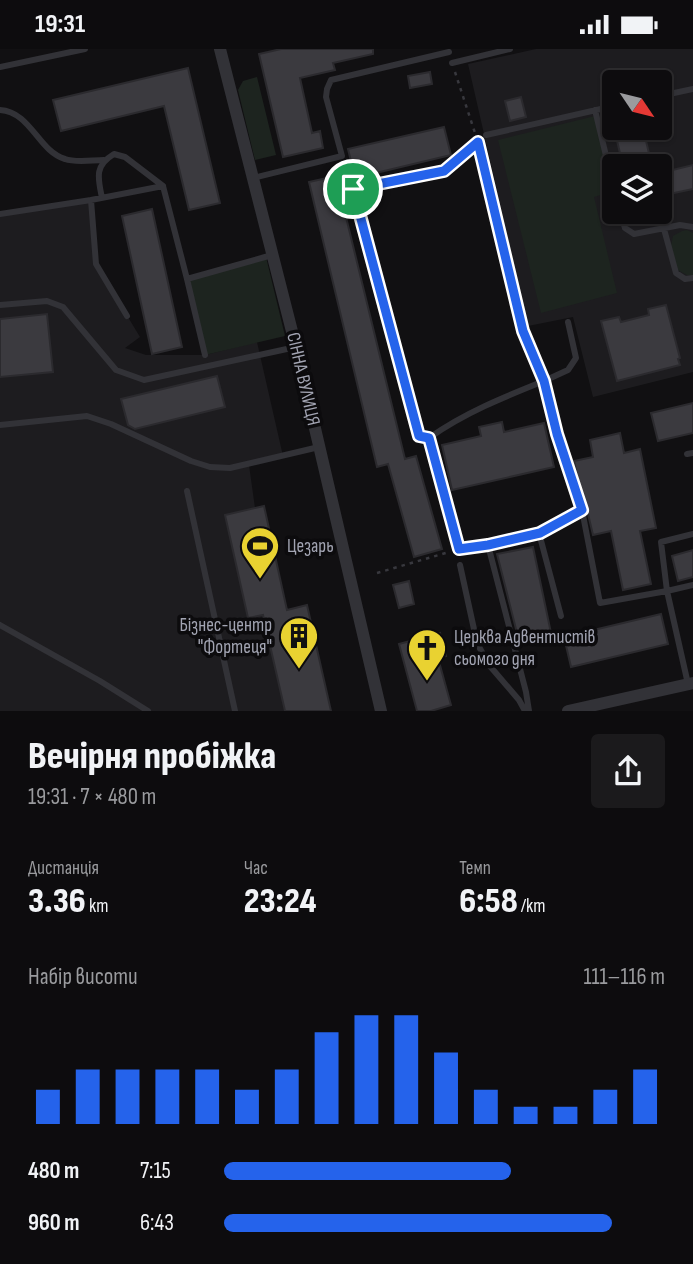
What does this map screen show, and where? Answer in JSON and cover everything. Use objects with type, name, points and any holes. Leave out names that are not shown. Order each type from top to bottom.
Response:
[{"type":"street","name":"СІННА ВУЛИЦЯ","points":[[220,49],[274,255],[381,711]]},
{"type":"street","points":[[572,711],[690,683]]},
{"type":"lane","points":[[0,67],[85,49]]},
{"type":"lane","points":[[452,63],[510,49]]},
{"type":"lane","points":[[253,178],[342,156],[326,97],[331,80],[449,52]]},
{"type":"lane","points":[[672,93],[693,89]]},
{"type":"lane","points":[[486,135],[602,109]]},
{"type":"lane","points":[[0,110],[17,114],[53,154],[67,160],[104,160],[114,154],[125,157],[163,186],[205,355]]},
{"type":"lane","points":[[596,110],[606,154]]},
{"type":"lane","points":[[102,198],[97,176],[104,160]]},
{"type":"lane","points":[[444,171],[353,189],[419,436],[429,438],[491,403],[568,370],[576,358],[568,322]]},
{"type":"lane","points":[[0,214],[163,186]]},
{"type":"lane","points":[[91,200],[96,264],[127,316]]},
{"type":"lane","points":[[624,224],[629,232],[640,234],[686,225],[693,227]]},
{"type":"lane","points":[[664,229],[676,273],[685,279],[693,278]]},
{"type":"lane","points":[[187,278],[274,255]]},
{"type":"lane","points":[[0,305],[47,301],[63,307],[116,370],[144,380],[296,347]]},
{"type":"lane","points":[[544,381],[557,434]]},
{"type":"lane","points":[[0,425],[87,417],[111,424],[210,467],[230,468],[319,447]]},
{"type":"lane","points":[[429,438],[459,549],[540,533],[561,616]]},
{"type":"lane","points":[[187,491],[235,711]]},
{"type":"lane","points":[[582,510],[600,603],[693,585]]},
{"type":"lane","points":[[690,683],[667,591],[661,542],[693,534]]},
{"type":"lane","points":[[488,545],[524,685],[527,711]]},
{"type":"lane","points":[[460,565],[477,643],[489,664],[527,711]]},
{"type":"lane","points":[[0,625],[148,711]]},
{"type":"path","points":[[452,63],[478,142],[523,331],[544,381]]},
{"type":"path","points":[[444,171],[478,142]]},
{"type":"path","points":[[342,156],[353,189]]},
{"type":"path","points":[[540,533],[582,510],[557,434]]},
{"type":"path","points":[[377,573],[459,549]]},
{"type":"shaded area","points":[[536,49],[693,49],[693,372],[593,397],[573,317],[528,326],[468,64]]},
{"type":"shaded area","points":[[257,77],[276,155],[255,160],[238,90],[243,81]]},
{"type":"shaded area","points":[[595,116],[605,154],[602,154],[602,195],[594,197],[617,293],[541,313],[498,140]]},
{"type":"shaded area","points":[[91,200],[96,264],[140,337],[125,348],[146,355],[205,355],[257,342],[283,456],[249,465],[255,508],[225,515],[248,618],[263,615],[285,711],[0,711],[0,214]]},
{"type":"shaded area","points":[[687,230],[693,233],[693,275],[678,270],[671,246],[673,236]]},
{"type":"shaded area","points":[[266,257],[285,336],[205,355],[187,279]]},
{"type":"building","points":[[281,49],[373,49],[373,54],[333,63],[335,70],[300,78],[312,133],[320,131],[323,148],[283,157],[259,54]]},
{"type":"building","points":[[188,68],[220,203],[189,210],[164,106],[61,131],[53,100]]},
{"type":"building","points":[[430,72],[432,84],[410,88],[408,76]]},
{"type":"building","points":[[521,97],[526,117],[510,121],[505,101]]},
{"type":"building","points":[[444,127],[451,155],[355,178],[348,149]]},
{"type":"building","points":[[617,140],[646,140],[649,154],[620,154]]},
{"type":"building","points":[[693,165],[693,189],[672,193],[672,170]]},
{"type":"building","points":[[336,176],[405,459],[416,456],[442,549],[414,557],[388,464],[377,467],[309,182]]},
{"type":"building","points":[[152,209],[182,347],[152,354],[122,216]]},
{"type":"building","points":[[666,305],[680,365],[617,381],[601,321],[619,317],[621,322],[649,315],[648,309]]},
{"type":"building","points":[[47,314],[53,372],[0,377],[0,319]]},
{"type":"building","points":[[217,376],[225,407],[135,429],[128,425],[121,399]]},
{"type":"building","points":[[693,403],[693,433],[658,441],[651,413]]},
{"type":"building","points":[[502,422],[504,432],[544,423],[554,467],[452,490],[442,445],[481,436],[479,427]]},
{"type":"building","points":[[620,433],[624,453],[640,449],[656,528],[640,531],[651,584],[623,590],[611,531],[593,535],[574,461],[593,457],[590,440]]},
{"type":"building","points":[[264,506],[287,610],[307,605],[331,711],[285,711],[263,615],[248,618],[225,515]]},
{"type":"building","points":[[533,547],[551,633],[519,641],[497,554]]},
{"type":"building","points":[[693,550],[693,577],[678,581],[672,556]]},
{"type":"building","points":[[409,581],[414,604],[399,608],[393,585]]},
{"type":"building","points":[[661,614],[668,644],[571,667],[564,637]]},
{"type":"building","name":"Церква Адвентистів сьомого дня","points":[[440,633],[446,656],[438,658],[451,705],[431,711],[417,711],[399,644]]},
{"type":"place","name":"Цезарь","points":[[260,580]]},
{"type":"place","name":"Бізнес-центр \"Фортеця\"","points":[[299,670]]},
{"type":"place","name":"Церква Адвентистів сьомого дня","points":[[427,682]]},
{"type":"route","points":[[478,142],[523,331],[544,381],[557,434],[582,510],[540,533],[459,549],[429,438],[419,436],[353,189],[444,171],[478,142]]}]
